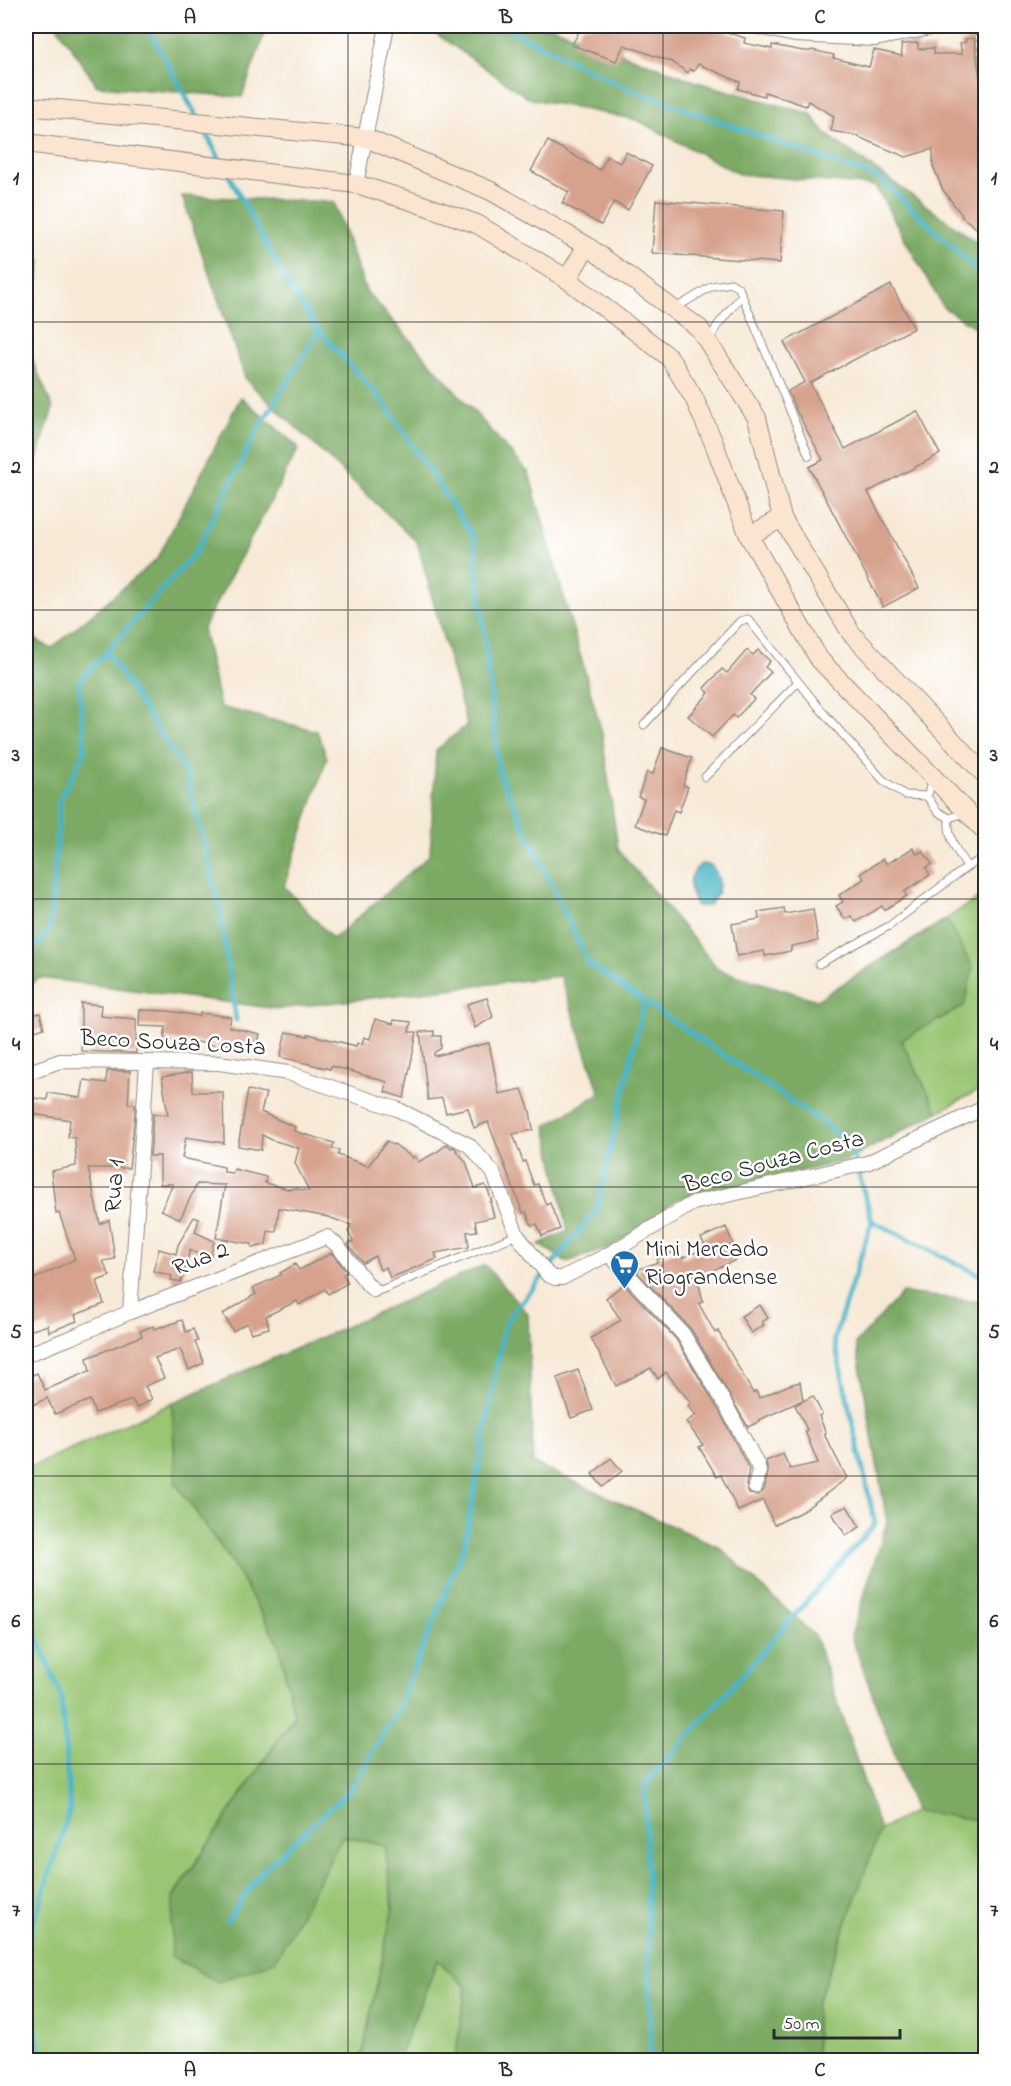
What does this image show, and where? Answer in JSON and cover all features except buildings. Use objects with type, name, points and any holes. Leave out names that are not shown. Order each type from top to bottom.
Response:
[{"type":"street","points":[[356,184],[387,26]]},
{"type":"street","points":[[753,26],[795,35],[875,39],[941,26]]},
{"type":"street","points":[[26,106],[366,138],[491,190],[587,246],[699,328],[757,418],[782,518],[851,633],[986,776]]},
{"type":"street","points":[[26,143],[356,184],[477,225],[567,279],[669,357],[694,398],[749,536],[819,659],[986,832]]},
{"type":"street","points":[[567,279],[587,246]]},
{"type":"street","points":[[749,536],[782,518]]},
{"type":"street","name":"Beco Souza Costa","points":[[26,1073],[60,1061],[219,1064],[288,1073],[397,1109],[469,1145],[492,1173],[517,1235],[548,1275],[555,1278],[562,1278],[609,1254],[693,1203],[867,1163],[986,1107]]},
{"type":"street","name":"Rua 1","points":[[129,1312],[147,1063]]},
{"type":"street","name":"Rua 2","points":[[26,1355],[129,1312],[327,1237],[337,1245],[374,1290]]},
{"type":"street","points":[[609,1254],[683,1334],[728,1407],[758,1466],[755,1487]]},
{"type":"lane","points":[[978,26],[986,77]]},
{"type":"lane","points":[[673,310],[712,286],[725,282],[735,285],[742,295],[809,456]]},
{"type":"lane","points":[[708,342],[742,295]]},
{"type":"lane","points":[[644,725],[740,621],[748,619],[883,780],[905,795],[927,796]]},
{"type":"lane","points":[[705,777],[798,681]]},
{"type":"lane","points":[[927,796],[934,778]]},
{"type":"lane","points":[[927,796],[937,811],[949,818],[967,813]]},
{"type":"lane","points":[[949,818],[951,840],[967,867]]},
{"type":"lane","points":[[819,964],[889,926],[967,867],[986,856]]},
{"type":"lane","points":[[374,1290],[381,1290],[517,1235]]},
{"type":"green space","points":[[57,26],[267,26],[242,97],[97,86]]},
{"type":"green space","points":[[425,26],[550,26],[697,82],[811,114],[826,134],[985,248],[985,334],[943,307],[875,186],[739,174],[637,120],[528,98]]},
{"type":"green space","points":[[182,196],[334,202],[366,291],[529,473],[602,733],[618,849],[719,970],[817,1000],[947,920],[973,968],[964,1006],[901,1040],[938,1112],[845,1161],[678,1199],[610,1248],[567,1262],[539,1244],[568,1231],[546,1126],[600,1093],[560,976],[278,1009],[40,978],[26,987],[26,633],[51,649],[157,559],[241,397],[299,448],[203,628],[220,707],[317,731],[327,758],[284,886],[333,939],[430,855],[436,750],[467,725],[417,542],[246,380]]},
{"type":"green space","points":[[26,244],[41,261],[26,345]]},
{"type":"green space","points":[[26,345],[53,408],[26,494]]},
{"type":"green space","points":[[985,894],[985,1087],[845,1161],[817,1000]]},
{"type":"green space","points":[[485,1265],[528,1314],[533,1463],[720,1548],[815,1636],[880,1830],[816,2006],[816,2060],[455,2060],[466,1987],[438,1960],[397,2060],[361,2060],[393,1908],[385,1846],[343,1836],[275,1961],[217,1982],[171,1956],[173,1897],[294,1716],[279,1644],[231,1561],[176,1484],[172,1403]]},
{"type":"green space","points":[[902,1293],[985,1302],[985,1821],[915,1811],[851,1636],[887,1522],[856,1343]]},
{"type":"green space","points":[[172,1403],[176,1484],[231,1561],[279,1644],[294,1716],[173,1896],[275,1961],[343,1836],[385,1846],[393,1908],[361,2060],[26,2060],[26,1469]]},
{"type":"green space","points":[[915,1811],[985,1821],[985,2060],[816,2060],[816,2006],[880,1830]]},
{"type":"green space","points":[[438,1960],[466,1987],[455,2060],[397,2060]]},
{"type":"water","points":[[701,864],[711,865],[719,881],[716,897],[708,906],[697,906],[690,889],[693,874]]},
{"type":"waterway","points":[[147,26],[198,119]]},
{"type":"waterway","points":[[502,26],[626,88],[881,179],[986,279]]},
{"type":"waterway","points":[[203,127],[222,164]]},
{"type":"waterway","points":[[227,172],[288,285],[319,331],[382,400],[474,538],[499,773],[589,964],[825,1124],[851,1146],[872,1221],[834,1339],[875,1524],[645,1785],[651,2060]]},
{"type":"waterway","points":[[26,960],[50,928],[60,799],[85,752],[79,682],[196,552],[254,436],[319,331]]},
{"type":"waterway","points":[[106,651],[186,773],[219,905],[236,1020]]},
{"type":"waterway","points":[[227,1921],[262,1871],[350,1790],[398,1708],[464,1546],[505,1323],[597,1209],[644,1002]]},
{"type":"waterway","points":[[872,1221],[986,1278]]},
{"type":"waterway","points":[[26,1531],[36,1634],[61,1696],[70,1809],[26,1948]]},
{"type":"waterway","points":[[26,1969],[41,2060]]},
{"type":"place","name":"Mini Mercado Riograndense","points":[[624,1290]]}]
